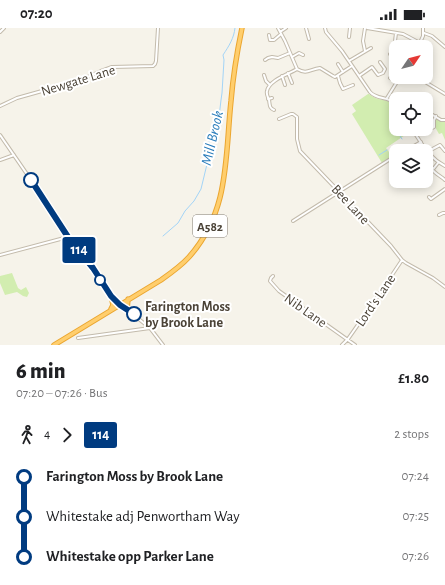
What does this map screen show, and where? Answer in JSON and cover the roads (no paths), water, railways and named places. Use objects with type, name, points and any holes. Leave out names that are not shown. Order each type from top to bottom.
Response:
[{"type":"highway","name":"A582","points":[[54,345],[161,280],[189,258],[199,245],[211,224],[218,206],[225,176],[231,100],[242,29]]},
{"type":"highway","points":[[110,310],[113,305],[111,296]]},
{"type":"highway","points":[[127,310],[128,300]]},
{"type":"street","points":[[0,32],[4,28]]},
{"type":"street","name":"Newgate Lane","points":[[0,106],[42,91],[65,86],[112,68],[152,66],[156,61],[158,28]]},
{"type":"street","points":[[278,28],[286,41],[297,69]]},
{"type":"street","points":[[269,35],[270,40],[274,40],[286,28]]},
{"type":"street","points":[[306,28],[309,39]]},
{"type":"street","points":[[325,28],[326,32],[375,97],[387,99],[396,84]]},
{"type":"street","points":[[349,37],[350,28]]},
{"type":"street","points":[[365,52],[363,41],[366,28],[396,33],[414,40]]},
{"type":"street","points":[[422,40],[424,33],[423,28]]},
{"type":"street","points":[[395,40],[396,33]]},
{"type":"street","points":[[424,33],[432,36],[445,47]]},
{"type":"street","points":[[349,62],[371,48]]},
{"type":"street","points":[[292,57],[299,52],[303,55]]},
{"type":"street","points":[[265,60],[272,57],[278,58],[290,53]]},
{"type":"street","points":[[359,76],[372,67],[378,75],[383,73],[385,69],[380,62]]},
{"type":"street","points":[[338,64],[343,72]]},
{"type":"street","points":[[274,110],[270,108],[267,92],[270,85],[282,76],[297,69],[306,72],[320,68],[333,76],[338,76],[352,66]]},
{"type":"street","points":[[288,73],[292,83]]},
{"type":"street","points":[[264,75],[266,81],[270,85]]},
{"type":"street","points":[[282,76],[285,85]]},
{"type":"street","points":[[338,76],[343,89],[353,85]]},
{"type":"street","points":[[429,84],[445,94]]},
{"type":"street","points":[[268,99],[272,98]]},
{"type":"street","name":"Bee Lane","points":[[279,119],[291,114],[298,118],[297,139],[300,152],[391,246],[402,260],[434,278],[445,287]]},
{"type":"street","points":[[433,114],[441,120],[445,120]]},
{"type":"street","points":[[433,128],[436,116]]},
{"type":"street","points":[[0,135],[68,237],[93,268],[111,296],[120,305],[150,328],[163,345]]},
{"type":"street","points":[[416,136],[420,142],[417,144]]},
{"type":"street","points":[[433,148],[440,144],[445,151]]},
{"type":"street","points":[[0,160],[14,155]]},
{"type":"street","points":[[433,159],[445,166]]},
{"type":"street","points":[[293,221],[389,160]]},
{"type":"street","points":[[433,168],[438,163]]},
{"type":"street","points":[[433,172],[445,180]]},
{"type":"street","points":[[430,199],[445,189]]},
{"type":"street","points":[[439,215],[445,213]]},
{"type":"street","points":[[0,255],[68,237]]},
{"type":"street","name":"Lord's Lane","points":[[342,345],[348,339],[402,260]]},
{"type":"street","name":"Nib Lane","points":[[273,276],[270,281],[279,291],[348,339]]},
{"type":"street","points":[[78,338],[150,328]]},
{"type":"street","points":[[348,339],[355,345]]},
{"type":"waterway","name":"Mill Brook","points":[[163,236],[178,223],[201,189],[208,160],[209,142],[214,133],[219,117],[222,93],[223,55],[231,42],[235,28]]},
{"type":"waterway","points":[[379,155],[387,150]]},
{"type":"place","name":"Farington Moss by Brook Lane","points":[[134,314]]}]
